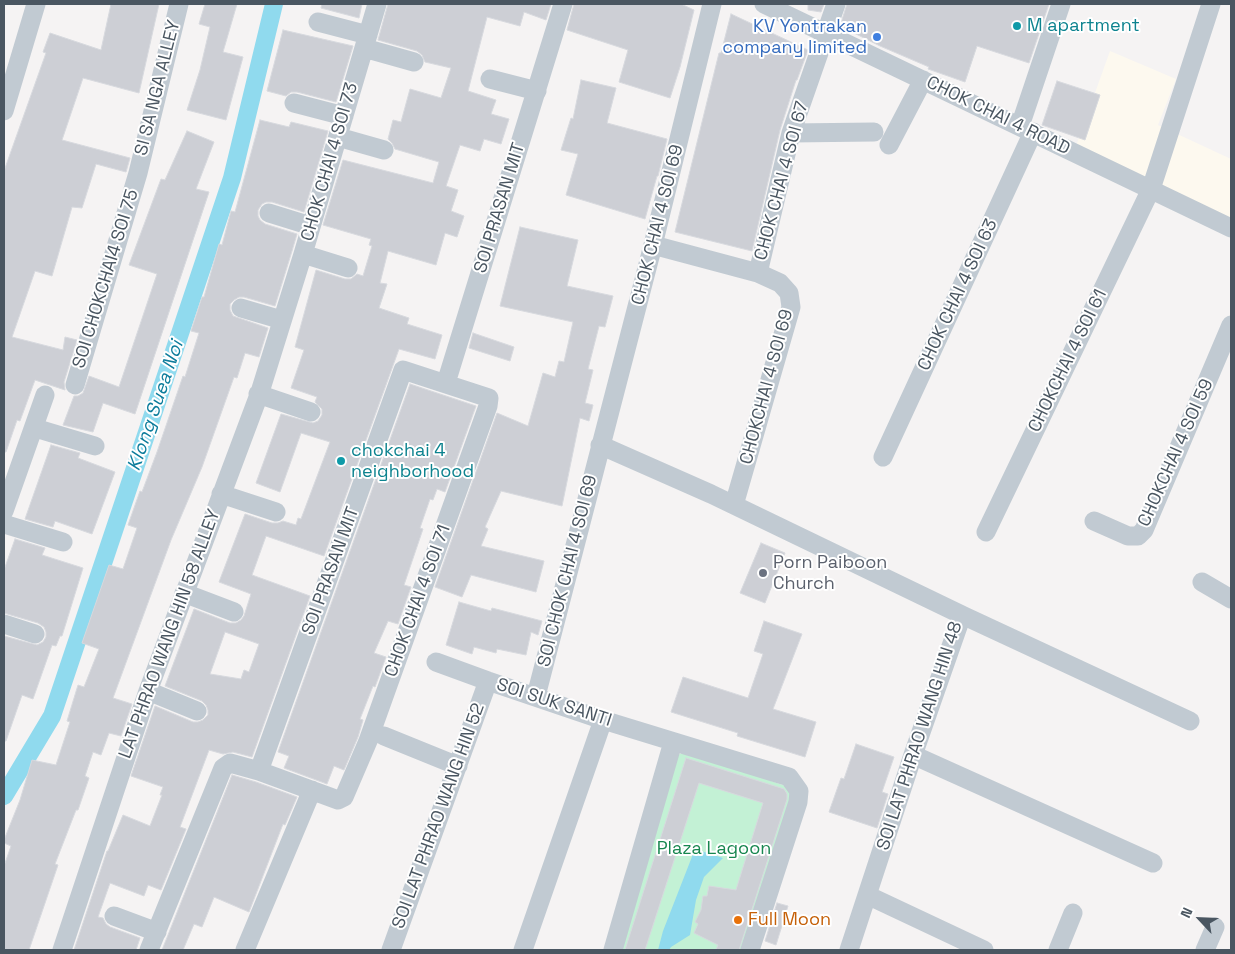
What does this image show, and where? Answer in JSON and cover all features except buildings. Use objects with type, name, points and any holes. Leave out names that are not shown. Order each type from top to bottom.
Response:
[{"type":"street","points":[[4,111],[36,4]]},
{"type":"street","name":"SI SA NGA ALLEY","points":[[138,173],[179,4]]},
{"type":"street","name":"CHOK CHAI 4 SOI 73","points":[[282,320],[377,4]]},
{"type":"street","points":[[490,79],[537,90],[564,4]]},
{"type":"street","name":"CHOK CHAI 4 SOI 69","points":[[600,445],[653,245],[712,4]]},
{"type":"street","name":"CHOK CHAI 4 ROAD","points":[[764,4],[1231,228]]},
{"type":"street","name":"CHOK CHAI 4 SOI 67","points":[[758,273],[791,134],[836,4]]},
{"type":"street","name":"CHOK CHAI 4 SOI 63","points":[[883,457],[1026,129],[1061,4]]},
{"type":"street","name":"CHOKCHAI 4 SOI 61","points":[[986,532],[1151,189],[1211,4]]},
{"type":"street","points":[[318,22],[414,62]]},
{"type":"street","points":[[889,145],[922,80]]},
{"type":"street","name":"SOI PRASAN MIT","points":[[259,771],[403,370],[446,383],[537,90]]},
{"type":"street","points":[[294,103],[344,116]]},
{"type":"street","points":[[791,134],[874,132]]},
{"type":"street","points":[[338,137],[384,150]]},
{"type":"street","name":"SOI CHOKCHAI4 SOI 75","points":[[75,386],[138,173]]},
{"type":"street","points":[[269,213],[311,226]]},
{"type":"street","name":"CHOKCHAI 4 SOI 69","points":[[653,245],[758,273],[780,283],[789,293],[791,307],[734,505]]},
{"type":"street","points":[[303,254],[348,268]]},
{"type":"street","points":[[241,308],[282,320]]},
{"type":"street","name":"LAT PHRAO WANG HIN 58 ALLEY","points":[[62,950],[148,691],[258,394],[282,320]]},
{"type":"street","name":"CHOKCHAI 4 SOI 59","points":[[1094,521],[1128,536],[1138,536],[1144,530],[1231,325]]},
{"type":"street","name":"CHOK CHAI 4 SOI 71","points":[[312,790],[338,800],[344,797],[368,742],[488,404],[489,398],[446,383]]},
{"type":"street","points":[[258,394],[311,412]]},
{"type":"street","points":[[4,511],[46,395]]},
{"type":"street","points":[[34,428],[94,446]]},
{"type":"street","name":"SOI LAT PHRAO WANG HIN 48","points":[[600,445],[734,505],[962,615],[913,755],[849,950]]},
{"type":"street","name":"SOI CHOK CHAI 4 SOI 69","points":[[536,696],[600,445]]},
{"type":"street","points":[[221,494],[276,512]]},
{"type":"street","points":[[4,524],[64,542]]},
{"type":"street","points":[[1202,582],[1231,599]]},
{"type":"street","points":[[184,594],[234,612]]},
{"type":"street","points":[[962,615],[1190,721]]},
{"type":"street","points":[[4,624],[35,634]]},
{"type":"street","name":"SOI SUK SANTI","points":[[436,662],[604,720],[790,778],[799,791],[798,802],[750,950]]},
{"type":"street","name":"SOI LAT PHRAO WANG HIN 52","points":[[390,950],[488,681]]},
{"type":"street","points":[[148,691],[197,711]]},
{"type":"street","points":[[523,950],[604,720]]},
{"type":"street","points":[[384,736],[458,766]]},
{"type":"street","points":[[613,950],[673,742]]},
{"type":"street","points":[[913,755],[1153,863]]},
{"type":"street","points":[[150,950],[223,768],[230,763],[312,790],[245,950]]},
{"type":"street","points":[[868,895],[984,950]]},
{"type":"street","points":[[1058,950],[1073,913]]},
{"type":"street","points":[[114,916],[157,932]]},
{"type":"street","points":[[1205,950],[1215,927]]},
{"type":"shaded area","points":[[1110,51],[1176,79],[1158,125],[1231,159],[1231,220],[1076,146]]},
{"type":"green space","name":"Plaza Lagoon","points":[[688,752],[800,791],[749,950],[617,950],[676,755]]},
{"type":"water","points":[[695,849],[723,858],[704,877],[696,900],[690,935],[669,950],[658,950],[663,931]]},
{"type":"waterway","name":"Klong Suea Noi","points":[[4,796],[52,716],[232,178],[274,4]]},
{"type":"place","name":"M apartment","points":[[1017,26]]},
{"type":"place","name":"KV Yontrakan company limited","points":[[877,37]]},
{"type":"place","name":"chokchai 4 neighborhood","points":[[341,461]]},
{"type":"place","name":"Porn Paiboon Church","points":[[763,573]]},
{"type":"place","name":"Full Moon","points":[[738,920]]}]
